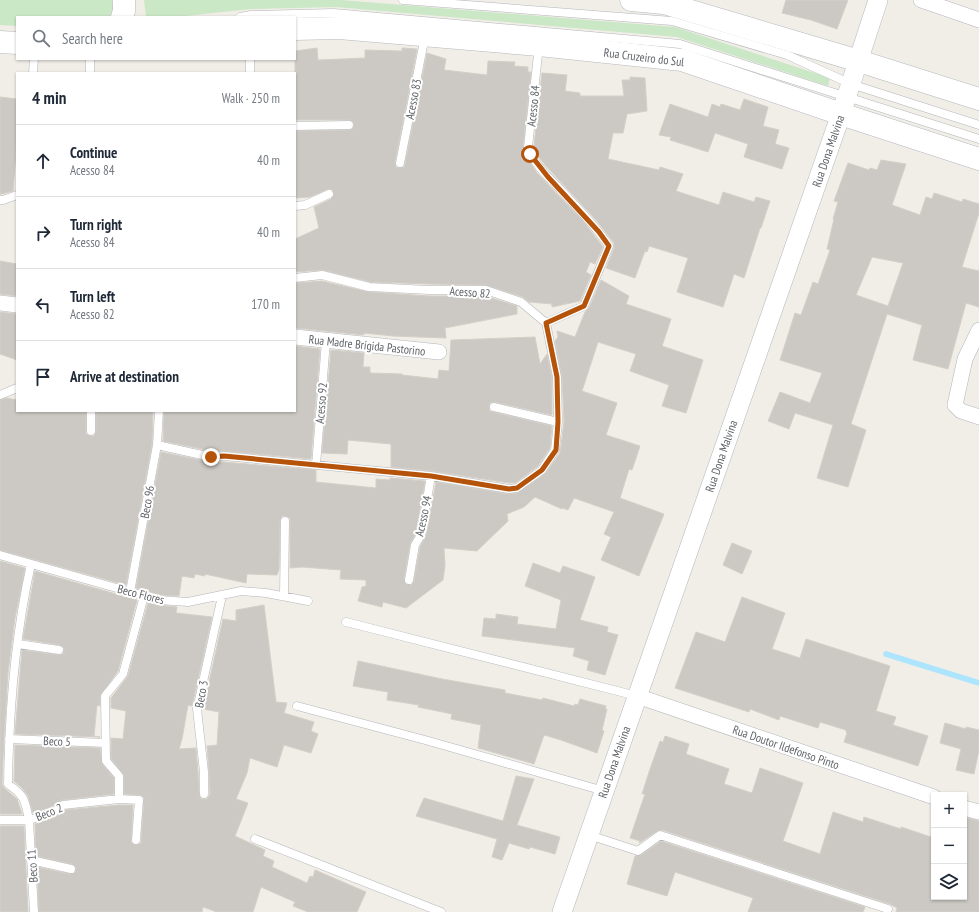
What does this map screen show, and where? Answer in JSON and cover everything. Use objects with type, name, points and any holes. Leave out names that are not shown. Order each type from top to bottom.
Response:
[{"type":"main road","points":[[122,16],[124,0]]},
{"type":"main road","points":[[631,0],[664,3],[859,61],[979,100]]},
{"type":"main road","name":"Rua Cruzeiro do Sul","points":[[296,29],[339,28],[539,45],[682,60],[846,99],[979,159]]},
{"type":"main road","points":[[0,42],[16,43]]},
{"type":"street","name":"Rua Dona Malvina","points":[[562,912],[846,99],[878,0]]},
{"type":"street","points":[[921,0],[979,20]]},
{"type":"street","points":[[0,303],[16,305]]},
{"type":"street","points":[[979,330],[965,359],[955,405],[960,411],[979,417]]},
{"type":"street","name":"Rua Madre Brígida Pastorino","points":[[296,337],[439,352]]},
{"type":"street","name":"Rua Doutor Ildefonso Pinto","points":[[637,696],[931,796]]},
{"type":"street","points":[[967,809],[979,812]]},
{"type":"lane","points":[[402,0],[672,21],[787,54],[846,99],[979,125]]},
{"type":"lane","points":[[246,16],[334,13],[680,44],[846,99],[979,139]]},
{"type":"lane","name":"Acesso 83","points":[[400,163],[425,36]]},
{"type":"lane","name":"Acesso 84","points":[[539,45],[528,147],[530,154],[548,177],[599,232],[609,246],[584,306],[546,323]]},
{"type":"lane","points":[[33,72],[34,60]]},
{"type":"lane","points":[[90,60],[90,72]]},
{"type":"lane","points":[[250,60],[250,72]]},
{"type":"lane","points":[[296,126],[349,125]]},
{"type":"lane","points":[[296,206],[305,205],[329,194]]},
{"type":"lane","points":[[0,200],[16,195]]},
{"type":"lane","name":"Acesso 82","points":[[296,278],[322,275],[369,287],[429,290],[486,290],[521,302],[546,323]]},
{"type":"lane","points":[[157,445],[211,457],[224,456],[431,476],[509,489],[517,488],[542,470],[556,450],[558,422],[557,377],[546,323]]},
{"type":"lane","name":"Acesso 92","points":[[316,465],[326,341]]},
{"type":"lane","points":[[0,395],[16,388]]},
{"type":"lane","points":[[494,407],[558,422]]},
{"type":"lane","points":[[91,412],[91,431]]},
{"type":"lane","name":"Beco 96","points":[[130,592],[157,445],[159,412]]},
{"type":"lane","name":"Acesso 94","points":[[409,580],[416,545],[421,535],[431,476]]},
{"type":"lane","points":[[284,596],[285,521]]},
{"type":"lane","name":"Beco Flores","points":[[0,555],[159,600],[188,602],[240,591],[266,593],[308,601]]},
{"type":"lane","name":"Beco 2","points":[[31,564],[24,595],[4,784],[19,792],[25,801],[29,820],[54,812],[63,805],[119,799],[139,800],[136,840]]},
{"type":"lane","points":[[119,799],[119,776],[106,761],[105,696],[122,674],[130,651],[144,596]]},
{"type":"lane","name":"Beco 3","points":[[204,794],[204,772],[197,709],[222,596]]},
{"type":"lane","points":[[346,622],[637,696]]},
{"type":"lane","points":[[18,644],[59,650]]},
{"type":"lane","points":[[297,706],[432,742],[604,791]]},
{"type":"lane","name":"Beco 5","points":[[9,739],[105,743]]},
{"type":"lane","points":[[0,820],[29,820]]},
{"type":"lane","name":"Beco 11","points":[[29,820],[34,912]]},
{"type":"lane","points":[[589,835],[638,851],[660,835],[888,909]]},
{"type":"lane","points":[[255,839],[441,912]]},
{"type":"lane","points":[[31,860],[71,869]]},
{"type":"green space","points":[[0,0],[112,0],[113,8],[110,16],[16,16],[16,26],[0,25]]},
{"type":"green space","points":[[144,0],[341,0],[675,27],[830,78],[828,86],[677,37],[336,7],[251,9],[184,16],[146,16]]},
{"type":"building","points":[[786,0],[848,0],[837,29],[811,20],[782,13]]},
{"type":"building","points":[[317,48],[318,60],[365,58],[365,50],[402,51],[402,48],[417,49],[395,162],[396,167],[399,168],[404,167],[405,164],[427,53],[446,59],[444,70],[487,75],[488,61],[515,62],[514,66],[528,67],[528,72],[531,72],[523,146],[525,155],[537,173],[582,220],[603,247],[595,264],[590,262],[586,272],[591,275],[580,301],[552,307],[552,304],[529,302],[523,297],[486,285],[370,282],[322,270],[296,272],[296,239],[319,228],[314,207],[331,199],[334,194],[332,190],[329,189],[310,197],[296,198],[296,131],[349,130],[352,129],[354,125],[353,122],[349,120],[296,120],[296,51]]},
{"type":"building","points":[[542,73],[567,75],[565,91],[580,93],[580,96],[624,96],[622,80],[630,80],[630,77],[645,78],[647,111],[627,114],[623,133],[613,133],[608,159],[659,170],[660,167],[683,174],[676,191],[719,205],[723,192],[754,202],[756,197],[770,201],[744,278],[734,274],[723,307],[677,292],[688,258],[649,246],[647,252],[645,251],[635,278],[606,268],[614,248],[614,243],[596,220],[546,166],[538,156],[534,146]]},
{"type":"building","points":[[0,97],[16,99],[16,153],[13,191],[0,194]]},
{"type":"building","points":[[744,99],[768,107],[763,126],[779,130],[775,144],[789,148],[782,169],[744,157],[748,144],[715,133],[708,152],[670,140],[671,137],[659,135],[670,104],[708,117],[712,104],[720,107],[721,104],[740,110]]},
{"type":"building","points":[[881,160],[906,164],[892,205],[920,215],[926,197],[932,199],[934,193],[962,202],[963,199],[979,204],[979,213],[962,267],[979,271],[979,307],[966,303],[948,369],[913,360],[922,325],[887,314],[851,424],[866,430],[848,487],[817,478],[833,425],[795,413],[789,429],[768,421],[780,392],[810,403],[822,373],[780,360],[795,313],[801,315],[813,282],[818,284],[830,250],[827,249],[838,202],[834,201],[848,163],[869,170],[870,168],[877,170]],"holes":[[[872,257],[903,263],[888,306],[856,295]]]},
{"type":"building","points":[[0,261],[16,264],[16,296],[0,294]]},
{"type":"building","points":[[601,280],[629,296],[626,304],[671,319],[662,346],[703,360],[686,413],[662,406],[669,385],[630,371],[636,354],[598,342],[582,391],[617,403],[606,435],[640,446],[632,470],[629,469],[620,498],[664,514],[639,576],[601,560],[611,537],[604,534],[614,512],[574,498],[568,510],[562,509],[535,497],[524,507],[507,514],[508,521],[477,551],[444,548],[445,566],[443,580],[406,608],[383,602],[382,607],[358,601],[362,587],[366,586],[366,580],[340,579],[341,570],[302,567],[290,568],[290,518],[285,516],[282,516],[280,521],[279,569],[277,575],[247,574],[246,583],[205,574],[205,576],[195,574],[194,578],[182,576],[179,596],[160,595],[136,588],[161,452],[210,462],[316,470],[316,482],[376,488],[376,479],[390,480],[390,478],[425,481],[416,533],[410,544],[404,579],[406,584],[411,585],[414,581],[420,547],[426,536],[436,482],[508,494],[518,493],[545,474],[560,453],[564,422],[562,377],[555,341],[558,337],[557,331],[575,337],[585,312],[589,308]]},
{"type":"building","points":[[322,281],[369,292],[429,296],[485,296],[517,306],[517,314],[445,328],[446,338],[393,336],[364,333],[364,335],[296,328],[296,283]]},
{"type":"building","points":[[0,312],[16,314],[16,360],[0,354]]},
{"type":"building","points":[[535,337],[540,364],[547,354],[552,378],[552,415],[495,402],[490,403],[489,406],[490,411],[493,412],[552,426],[550,448],[538,466],[515,483],[432,471],[391,467],[391,444],[348,440],[347,454],[322,453],[331,350],[364,353],[363,367],[370,367],[370,373],[402,374],[438,379],[439,370],[449,371],[451,340]]},
{"type":"building","points":[[296,346],[320,349],[311,459],[211,451],[163,441],[164,412],[296,412]]},
{"type":"building","points":[[7,398],[16,400],[16,412],[86,412],[86,434],[91,436],[94,436],[96,431],[96,412],[153,412],[152,444],[126,585],[0,550],[0,400]]},
{"type":"building","points":[[732,543],[752,551],[742,574],[723,565]]},
{"type":"building","points":[[0,561],[25,568],[15,618],[8,673],[2,784],[4,788],[17,799],[22,814],[0,814]]},
{"type":"building","points":[[533,563],[560,573],[563,566],[595,577],[580,620],[608,627],[607,632],[618,635],[605,675],[587,670],[589,661],[573,656],[575,648],[482,636],[484,618],[496,619],[496,614],[518,617],[517,624],[556,629],[561,600],[525,586]]},
{"type":"building","points":[[35,571],[137,600],[118,671],[100,696],[100,706],[97,705],[94,736],[100,737],[15,734],[22,650],[59,655],[63,654],[64,650],[64,648],[60,645],[23,639]]},
{"type":"building","points":[[742,597],[785,613],[772,649],[800,658],[806,639],[890,666],[876,711],[896,717],[893,725],[928,736],[918,766],[844,742],[847,733],[846,730],[820,722],[818,728],[780,716],[779,720],[750,709],[749,712],[675,688],[696,632],[725,642]]},
{"type":"building","points":[[148,603],[177,607],[176,613],[212,617],[192,706],[188,705],[179,749],[196,748],[199,794],[201,799],[207,799],[210,794],[207,746],[217,745],[219,712],[203,709],[223,619],[236,621],[236,610],[264,605],[276,702],[287,703],[284,713],[314,722],[311,731],[318,734],[311,753],[284,745],[277,767],[250,758],[247,773],[236,799],[248,803],[235,836],[265,850],[263,856],[274,861],[272,867],[307,883],[310,876],[313,877],[315,870],[366,892],[357,912],[308,912],[293,906],[295,902],[261,887],[253,912],[217,912],[203,907],[202,912],[39,912],[37,867],[70,874],[75,872],[76,868],[72,864],[36,856],[35,824],[56,817],[65,810],[133,805],[131,842],[136,845],[141,843],[144,798],[140,795],[124,794],[124,775],[111,759],[111,738],[123,739],[126,711],[111,708],[111,698],[128,676]]},
{"type":"building","points":[[358,661],[442,679],[505,690],[505,693],[542,700],[543,698],[574,706],[575,704],[578,705],[580,699],[606,706],[605,709],[607,709],[602,730],[604,731],[597,753],[544,735],[534,764],[478,748],[481,725],[451,719],[452,714],[418,707],[419,705],[387,700],[388,692],[353,686]]},
{"type":"building","points":[[945,723],[966,729],[966,727],[979,730],[979,750],[974,774],[956,770],[961,749],[940,743]]},
{"type":"building","points":[[665,736],[689,744],[686,754],[729,769],[724,784],[752,793],[760,768],[803,783],[783,841],[820,854],[833,812],[863,822],[864,817],[931,837],[931,900],[967,900],[967,818],[979,821],[979,912],[896,912],[897,908],[890,904],[662,830],[657,831],[639,843],[640,841],[630,838],[645,794],[642,794],[649,772],[660,741],[663,742]]},
{"type":"building","points":[[15,745],[100,748],[102,764],[114,778],[114,794],[62,800],[51,807],[33,813],[28,796],[14,781]]},
{"type":"building","points":[[516,776],[534,779],[517,825],[560,837],[555,854],[509,843],[502,860],[492,857],[497,839],[416,816],[424,798],[503,821]]},
{"type":"building","points":[[0,826],[24,826],[28,912],[0,912]]},
{"type":"building","points":[[661,841],[865,907],[863,912],[748,912],[753,898],[675,872],[667,896],[627,884],[635,856],[641,855]]},
{"type":"waterway","points":[[886,654],[979,683]]},
{"type":"route","points":[[211,457],[224,456],[431,476],[513,490],[542,470],[556,450],[558,422],[557,377],[546,323],[584,306],[609,246],[599,232],[548,177],[530,154]]}]
